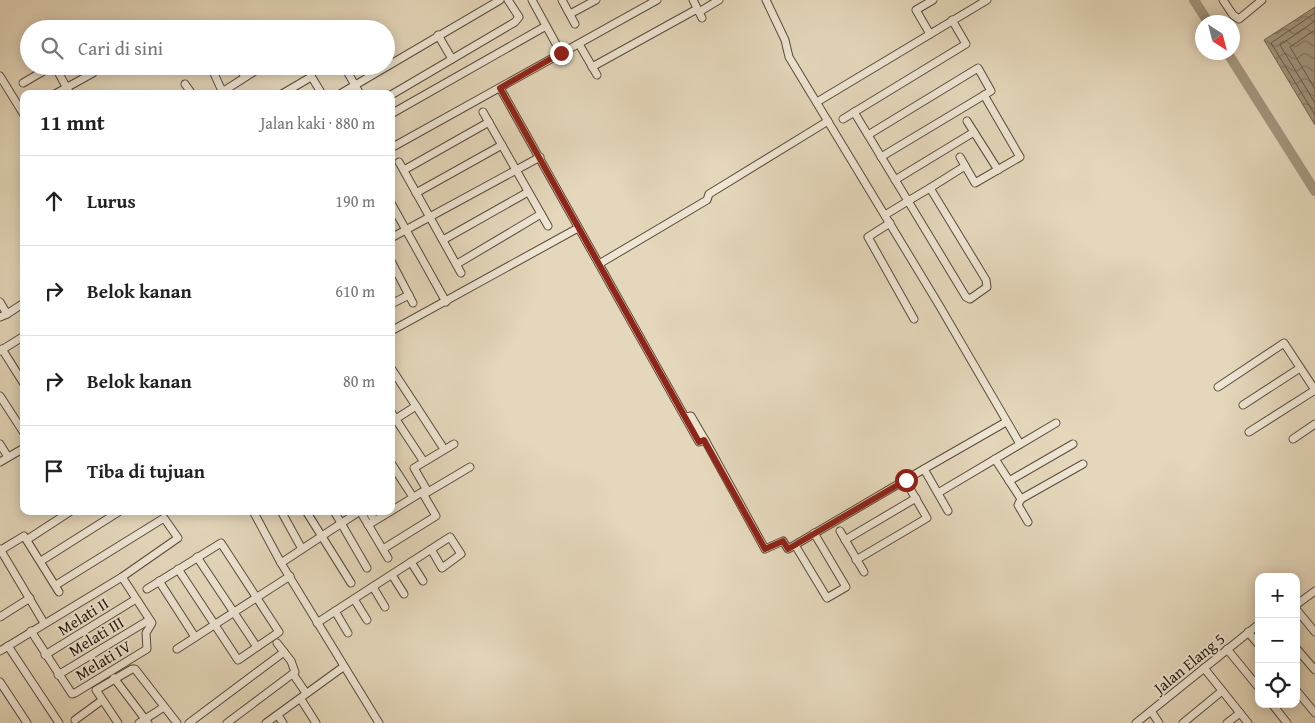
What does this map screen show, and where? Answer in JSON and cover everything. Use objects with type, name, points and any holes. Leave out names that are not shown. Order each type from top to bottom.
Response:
[{"type":"street","points":[[395,62],[500,0]]},
{"type":"street","points":[[395,93],[518,20],[519,16],[508,0]]},
{"type":"street","points":[[532,0],[561,53]]},
{"type":"street","points":[[562,0],[575,24]]},
{"type":"street","points":[[570,14],[596,0]]},
{"type":"street","points":[[395,146],[658,0]]},
{"type":"street","points":[[693,0],[699,13]]},
{"type":"street","points":[[592,68],[699,13],[719,0]]},
{"type":"street","points":[[766,0],[784,40],[786,50],[1020,444]]},
{"type":"street","points":[[930,34],[916,10],[932,0]]},
{"type":"street","points":[[817,102],[987,0]]},
{"type":"street","points":[[1223,0],[1233,15],[1239,18],[1259,1]]},
{"type":"street","points":[[843,119],[966,44],[952,20]]},
{"type":"street","points":[[395,112],[546,26]]},
{"type":"street","points":[[438,35],[452,59]]},
{"type":"street","points":[[579,44],[597,75]]},
{"type":"street","points":[[868,134],[978,68],[991,91],[881,157]]},
{"type":"street","points":[[22,83],[37,75]]},
{"type":"street","points":[[60,75],[69,90],[90,75]]},
{"type":"street","points":[[215,75],[224,90]]},
{"type":"street","points":[[228,90],[248,75]]},
{"type":"street","points":[[347,75],[351,89],[374,75]]},
{"type":"street","points":[[0,76],[20,108]]},
{"type":"street","points":[[289,90],[311,77],[319,90]]},
{"type":"street","points":[[185,84],[189,90]]},
{"type":"street","points":[[500,88],[699,442],[704,440],[765,549],[783,541],[788,549],[1006,422]]},
{"type":"street","points":[[960,157],[975,183],[1020,157],[984,95]]},
{"type":"street","points":[[483,112],[548,226]]},
{"type":"street","points":[[854,112],[966,297],[971,298],[986,289],[988,284],[930,188]]},
{"type":"street","points":[[599,264],[707,200],[708,194],[828,121]]},
{"type":"street","points":[[968,121],[998,170]]},
{"type":"street","points":[[404,170],[489,122]]},
{"type":"street","points":[[895,180],[974,132]]},
{"type":"street","points":[[416,193],[502,144]]},
{"type":"street","points":[[395,236],[540,157]]},
{"type":"street","points":[[400,162],[461,272]]},
{"type":"street","points":[[885,215],[965,166]]},
{"type":"street","points":[[443,240],[528,192]]},
{"type":"street","points":[[395,210],[446,302]]},
{"type":"street","points":[[457,264],[541,214]]},
{"type":"street","points":[[890,223],[868,237],[914,319]]},
{"type":"street","points":[[395,329],[578,228]]},
{"type":"street","points":[[395,274],[413,303]]},
{"type":"street","points":[[395,302],[409,295]]},
{"type":"street","points":[[0,302],[7,314]]},
{"type":"street","points":[[0,317],[20,306]]},
{"type":"street","points":[[20,338],[1,350],[20,378]]},
{"type":"street","points":[[1218,387],[1284,343],[1315,391],[1249,432]]},
{"type":"street","points":[[1243,405],[1300,368]]},
{"type":"street","points":[[395,374],[442,446]]},
{"type":"street","points":[[0,396],[20,427]]},
{"type":"street","points":[[395,419],[416,406]]},
{"type":"street","points":[[395,421],[422,459]]},
{"type":"street","points":[[938,493],[1056,423]]},
{"type":"street","points":[[1293,439],[1315,424]]},
{"type":"street","points":[[0,444],[8,457]]},
{"type":"street","points":[[383,549],[436,516],[414,468],[454,444]]},
{"type":"street","points":[[1009,481],[1073,444]]},
{"type":"street","points":[[0,462],[20,450]]},
{"type":"street","points":[[995,459],[1021,499]]},
{"type":"street","points":[[1028,522],[1018,505],[1021,499],[1083,464]]},
{"type":"street","points":[[395,509],[470,467]]},
{"type":"street","points":[[395,469],[411,494]]},
{"type":"street","points":[[924,469],[948,510]]},
{"type":"street","points":[[856,560],[928,518],[906,480]]},
{"type":"street","points":[[845,540],[916,498]]},
{"type":"street","points":[[28,539],[65,515]]},
{"type":"street","points":[[41,562],[114,515]]},
{"type":"street","points":[[255,515],[317,623],[379,723]]},
{"type":"street","points":[[283,515],[302,549]]},
{"type":"street","points":[[308,515],[350,583]]},
{"type":"street","points":[[336,515],[368,568]]},
{"type":"street","points":[[281,562],[354,515]]},
{"type":"street","points":[[362,515],[388,558]]},
{"type":"street","points":[[368,525],[384,515]]},
{"type":"street","points":[[0,651],[178,541],[165,518],[58,589],[28,539],[21,536],[0,550],[44,623]]},
{"type":"street","points":[[840,531],[864,572]]},
{"type":"street","points":[[795,545],[827,598],[846,587],[814,533]]},
{"type":"street","points":[[317,623],[392,575],[411,562],[431,549],[450,537],[461,554],[442,568],[431,549]]},
{"type":"street","points":[[147,589],[159,581],[178,569],[197,557],[221,543],[279,631],[238,660],[178,569]]},
{"type":"street","points":[[197,557],[257,647]]},
{"type":"street","points":[[411,562],[423,581]]},
{"type":"street","points":[[392,575],[404,594]]},
{"type":"street","points":[[177,649],[290,576]]},
{"type":"street","points":[[122,577],[149,620]]},
{"type":"street","points":[[159,581],[195,637]]},
{"type":"street","points":[[373,587],[386,607]]},
{"type":"street","points":[[1300,602],[1315,591]]},
{"type":"street","points":[[0,617],[30,598]]},
{"type":"street","name":"Melati II","points":[[45,655],[136,599]]},
{"type":"street","points":[[354,599],[366,620]]},
{"type":"street","points":[[335,611],[348,633]]},
{"type":"street","points":[[1300,614],[1315,632]]},
{"type":"street","name":"Melati III","points":[[58,675],[149,620]]},
{"type":"street","name":"Melati IV","points":[[58,675],[70,691],[75,693],[146,650],[146,633],[152,625],[149,620]]},
{"type":"street","name":"Jalan Elang 5","points":[[1136,723],[1255,627]]},
{"type":"street","points":[[31,631],[58,675]]},
{"type":"street","points":[[1248,632],[1255,640]]},
{"type":"street","points":[[227,723],[293,674],[295,669],[277,643]]},
{"type":"street","points":[[8,646],[59,723]]},
{"type":"street","points":[[1227,649],[1255,683]]},
{"type":"street","points":[[189,723],[284,652]]},
{"type":"street","points":[[1300,653],[1315,670]]},
{"type":"street","points":[[271,723],[281,720],[344,668]]},
{"type":"street","points":[[1204,668],[1248,723]]},
{"type":"street","points":[[114,722],[96,690],[127,670],[135,669],[177,723]]},
{"type":"street","points":[[293,674],[306,693]]},
{"type":"street","points":[[114,678],[144,722],[164,707]]},
{"type":"street","points":[[266,723],[306,693],[328,680]]},
{"type":"street","points":[[0,682],[27,723]]},
{"type":"street","points":[[1183,723],[1222,691]]},
{"type":"street","points":[[1300,695],[1315,713]]},
{"type":"street","points":[[75,720],[101,701]]},
{"type":"street","points":[[302,701],[316,723]]},
{"type":"street","points":[[1275,708],[1287,723]]},
{"type":"street","points":[[1151,711],[1159,723]]},
{"type":"street","points":[[1227,723],[1240,713]]},
{"type":"water","points":[[1315,7],[1315,125],[1264,40]]},
{"type":"waterway","points":[[1194,0],[1204,15]]},
{"type":"waterway","points":[[1232,60],[1315,191]]},
{"type":"route","points":[[561,53],[500,88],[699,442],[704,440],[765,549],[783,541],[788,549],[906,480]]}]
